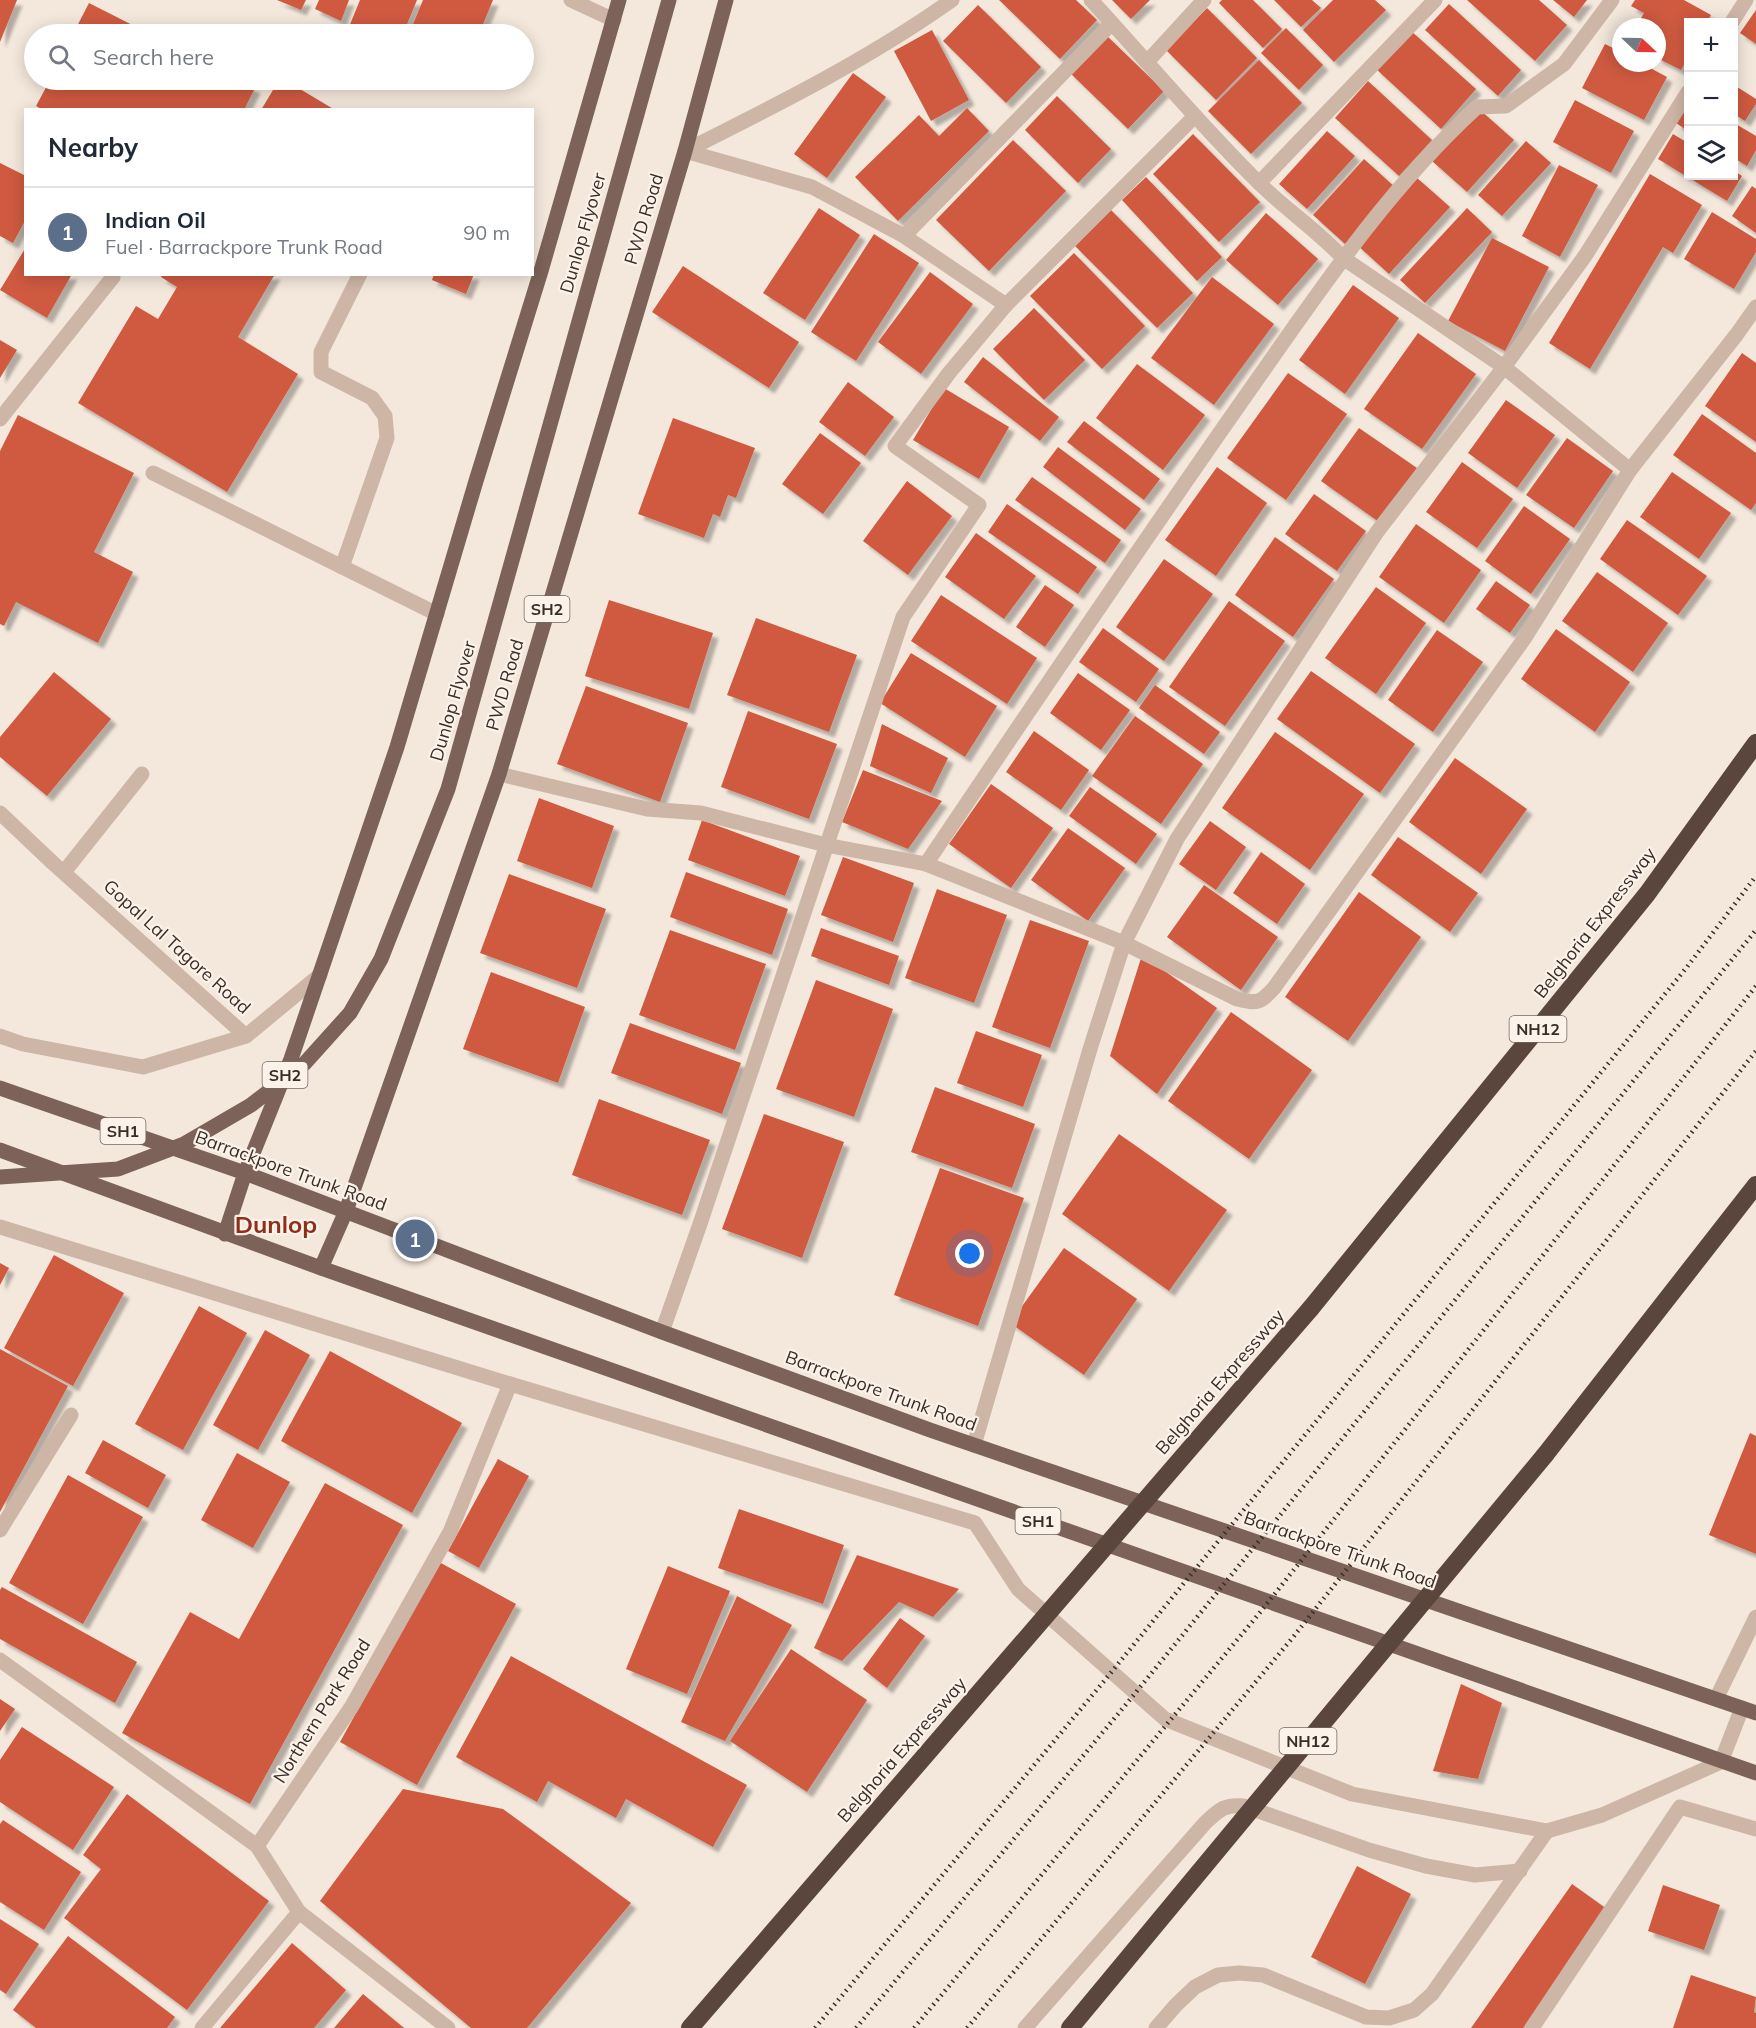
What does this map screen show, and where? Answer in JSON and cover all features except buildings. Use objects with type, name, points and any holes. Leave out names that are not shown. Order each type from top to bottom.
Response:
[{"type":"highway","name":"Belghoria Expressway","points":[[690,2028],[1311,1308],[1647,894],[1756,743]]},
{"type":"highway","name":"NH12","points":[[1070,2028],[1545,1455],[1756,1185]]},
{"type":"main road","name":"SH2","points":[[225,1234],[246,1173],[291,1059],[397,747],[541,271],[619,0]]},
{"type":"main road","name":"Dunlop Flyover","points":[[0,1177],[118,1169],[184,1144],[251,1105],[305,1064],[350,1013],[381,959],[448,789],[669,0]]},
{"type":"main road","name":"PWD Road","points":[[321,1268],[346,1211],[499,774],[685,150],[726,0]]},
{"type":"main road","name":"Barrackpore Trunk Road","points":[[0,1088],[246,1173],[662,1332],[974,1445],[1749,1711]]},
{"type":"main road","name":"SH1","points":[[0,1150],[225,1234],[1756,1773]]},
{"type":"street","points":[[571,0],[614,20]]},
{"type":"street","points":[[685,150],[794,96],[914,27],[952,0]]},
{"type":"street","points":[[1091,0],[1195,116],[1259,183],[1343,258],[1504,367],[1630,470]]},
{"type":"street","points":[[1147,62],[1204,0]]},
{"type":"street","points":[[1259,183],[1435,0]]},
{"type":"street","points":[[926,864],[1061,662],[1343,258],[1416,168],[1458,124],[1477,107],[1506,106],[1564,64],[1612,0]]},
{"type":"street","points":[[1735,18],[1746,0]]},
{"type":"street","points":[[904,236],[1112,22]]},
{"type":"street","points":[[974,1445],[1083,1071],[1124,943],[1177,839],[1377,532],[1504,367],[1585,256],[1684,100]]},
{"type":"street","points":[[662,1332],[903,617],[979,505],[895,446],[949,373],[1006,305],[1195,116]]},
{"type":"street","points":[[685,150],[812,187],[904,236],[1006,305]]},
{"type":"street","points":[[0,419],[113,276]]},
{"type":"street","points":[[342,567],[387,438],[385,416],[372,398],[321,372],[321,352],[359,276]]},
{"type":"street","points":[[499,774],[647,809],[701,813],[826,845],[926,864],[1124,943],[1238,999],[1253,1003],[1263,999],[1281,978],[1524,639],[1630,470],[1756,307]]},
{"type":"street","points":[[153,473],[437,614]]},
{"type":"street","points":[[64,872],[142,774]]},
{"type":"street","name":"Gopal Lal Tagore Road","points":[[0,813],[246,1036]]},
{"type":"street","points":[[246,1036],[320,975]]},
{"type":"street","name":"Gopal Lal Tagore Road","points":[[0,1036],[23,1044],[143,1067],[246,1036]]},
{"type":"street","points":[[0,1227],[510,1384],[975,1523],[1018,1589],[1165,1719],[1352,1794],[1547,1832],[1602,1815],[1721,1762],[1749,1711]]},
{"type":"street","name":"Northern Park Road","points":[[256,1846],[352,1706],[450,1532],[510,1384]]},
{"type":"street","points":[[0,1530],[71,1415]]},
{"type":"street","points":[[1716,1699],[1756,1617]]},
{"type":"street","points":[[0,1660],[256,1846],[299,1912],[447,2028]]},
{"type":"street","points":[[1025,2028],[1205,1823],[1220,1809],[1231,1804],[1245,1806],[1369,1850],[1426,1866],[1475,1875],[1520,1871]]},
{"type":"street","points":[[1532,2028],[1680,1807],[1756,1829]]},
{"type":"street","points":[[1156,2028],[1194,1987],[1218,1975],[1239,1973],[1263,1975],[1366,2017],[1389,2018],[1414,2010],[1432,1994],[1547,1832]]},
{"type":"street","points":[[202,2028],[299,1912]]},
{"type":"railway","points":[[815,2028],[1100,1686],[1687,967],[1756,876]]},
{"type":"railway","points":[[856,2028],[1128,1702],[1756,930]]},
{"type":"railway","points":[[914,2028],[1262,1610],[1756,986]]},
{"type":"railway","points":[[967,2028],[1294,1636],[1756,1051]]},
{"type":"place","name":"Indian Oil","points":[[415,1239]]},
{"type":"district","name":"Dunlop","points":[[276,1225]]}]
